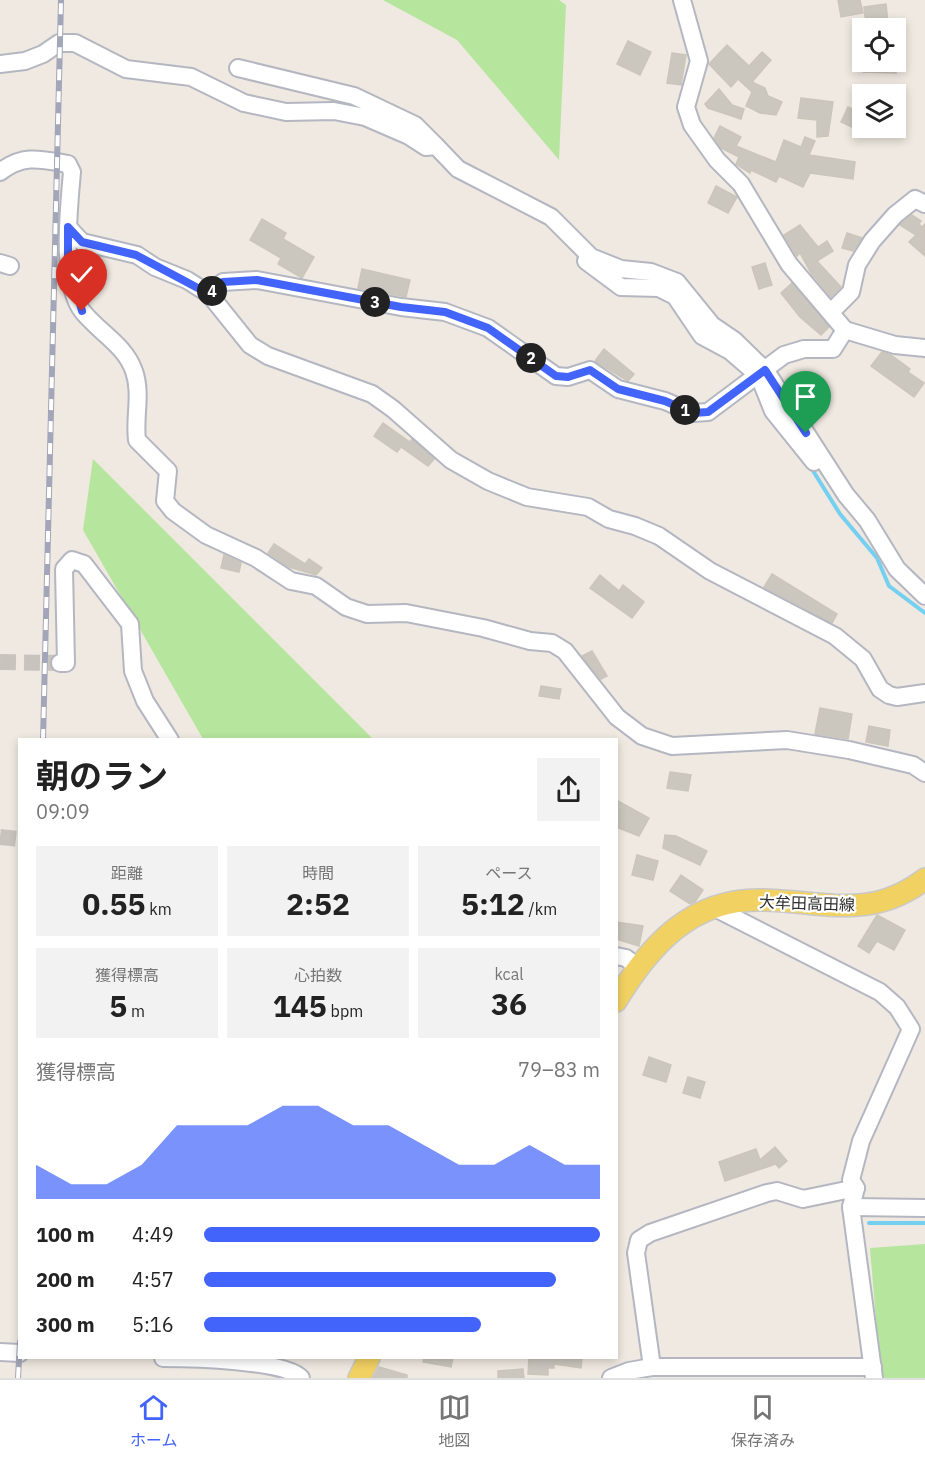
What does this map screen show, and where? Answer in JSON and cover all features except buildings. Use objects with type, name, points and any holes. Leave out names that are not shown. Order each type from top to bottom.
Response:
[{"type":"main road","name":"大牟田高田線","points":[[618,997],[649,951],[675,929],[713,907],[762,900],[840,907],[866,905],[911,890],[925,879]]},
{"type":"main road","points":[[359,1378],[368,1359]]},
{"type":"street","points":[[682,0],[699,60],[686,107],[692,125],[717,160],[741,184],[789,264],[845,330],[895,345],[925,348]]},
{"type":"street","points":[[0,64],[25,62],[59,43],[75,43],[126,69],[191,77],[244,103],[286,112],[334,111],[365,117],[431,147],[458,169],[551,218],[591,257],[621,269],[651,272],[676,282],[712,325],[734,340],[762,373],[846,495],[867,520],[897,569],[925,596]]},
{"type":"street","points":[[238,68],[354,96],[415,125],[431,147]]},
{"type":"street","points":[[0,172],[14,161],[38,159],[68,164],[72,172],[68,260],[82,311],[126,354],[135,373],[138,393],[137,440],[168,471],[165,501],[172,512],[206,535],[256,558],[291,581],[316,586],[346,607],[367,614],[406,613],[483,628],[530,641],[552,643],[565,651],[617,717],[642,736],[672,746],[787,740],[849,750],[913,765],[925,773]]},
{"type":"street","points":[[831,312],[851,292],[857,265],[872,241],[895,215],[915,200],[925,204]]},
{"type":"street","points":[[68,227],[82,242],[136,255],[209,294],[250,345],[268,356],[372,394],[451,459],[488,482],[527,497],[588,507],[609,519],[659,536],[710,572],[835,636],[863,659],[880,689],[889,695],[897,698],[925,693]]},
{"type":"street","points":[[209,294],[223,282],[257,280],[401,307],[445,312],[488,328],[556,376],[568,377],[590,370],[618,389],[665,401],[693,413],[708,412],[784,355],[804,350],[833,349],[845,330]]},
{"type":"street","points":[[762,373],[773,411],[813,460],[840,505],[870,539],[894,579],[925,606]]},
{"type":"street","points":[[60,663],[66,663],[64,569],[72,560],[84,564],[130,624],[133,671],[145,701],[169,738]]},
{"type":"street","points":[[611,1378],[629,1371],[652,1367],[874,1373],[851,1207],[856,1188],[851,1180],[861,1141],[911,1029],[907,1020],[880,992],[713,907]]},
{"type":"street","points":[[618,956],[626,958],[637,967]]},
{"type":"street","points":[[652,1367],[636,1253],[639,1240],[650,1233],[767,1193],[777,1191],[803,1199],[856,1188]]},
{"type":"street","points":[[851,1207],[925,1208]]},
{"type":"street","points":[[0,1352],[18,1353]]},
{"type":"street","points":[[214,1359],[274,1367],[298,1374],[301,1378]]},
{"type":"green space","points":[[383,0],[559,0],[566,5],[559,160],[457,40]]},
{"type":"green space","points":[[93,459],[372,738],[202,738],[83,530]]},
{"type":"green space","points":[[925,1244],[925,1378],[881,1378],[870,1248]]},
{"type":"waterway","points":[[810,466],[840,514],[877,558],[889,586],[925,613]]},
{"type":"waterway","points":[[869,1223],[925,1223]]},
{"type":"tunnel","points":[[0,662],[60,663]]},
{"type":"tunnel","points":[[0,837],[18,839]]},
{"type":"railway","points":[[43,738],[61,0]]},
{"type":"railway","points":[[18,1378],[19,1359]]},
{"type":"route","points":[[82,311],[75,295],[68,260],[68,227],[82,242],[136,255],[155,267],[187,280],[209,294],[223,282],[234,279],[257,280],[401,307],[445,312],[488,328],[556,376],[568,377],[590,370],[618,389],[665,401],[693,413],[708,412],[765,370],[806,433]]}]
